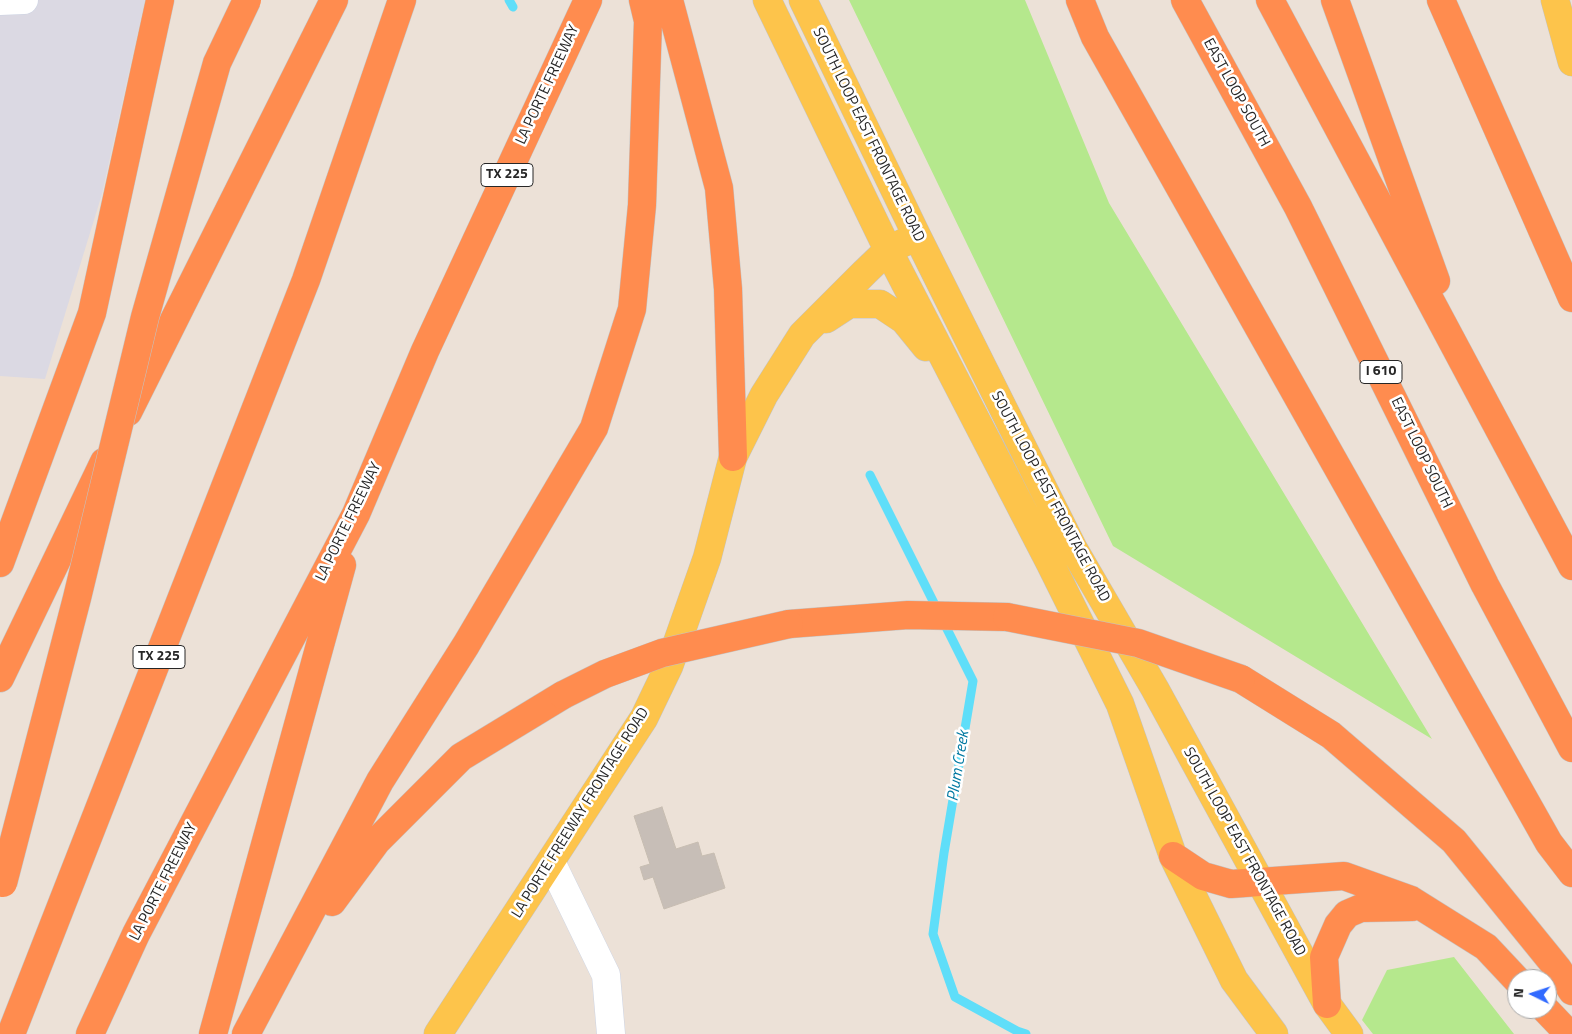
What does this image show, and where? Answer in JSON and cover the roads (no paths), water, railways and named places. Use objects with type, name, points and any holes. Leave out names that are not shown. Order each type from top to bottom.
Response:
[{"type":"highway","points":[[0,563],[92,313],[160,0]]},
{"type":"highway","points":[[1,887],[77,598],[145,317],[217,62],[247,0]]},
{"type":"highway","points":[[0,678],[165,337],[334,0]]},
{"type":"highway","name":"TX 225","points":[[11,1034],[306,280],[402,0]]},
{"type":"highway","name":"LA PORTE FREEWAY","points":[[90,1034],[136,934],[356,514],[425,351],[588,0]]},
{"type":"highway","points":[[246,1034],[380,781],[466,645],[594,428],[632,309],[642,195],[648,21],[644,0]]},
{"type":"highway","points":[[670,0],[719,188],[728,289],[733,457]]},
{"type":"highway","points":[[1080,0],[1096,37],[1549,842],[1572,873]]},
{"type":"highway","name":"EAST LOOP SOUTH","points":[[1184,0],[1298,207],[1485,584],[1572,748]]},
{"type":"highway","points":[[1270,0],[1572,566]]},
{"type":"highway","points":[[1335,0],[1468,372]]},
{"type":"highway","points":[[1441,0],[1572,298]]},
{"type":"highway","points":[[213,1034],[356,514]]},
{"type":"highway","points":[[277,976],[377,841],[461,757],[563,695],[606,674],[662,653],[789,624],[908,615],[1007,617],[1138,643],[1241,679],[1331,735],[1454,842],[1558,969],[1572,991]]},
{"type":"highway","points":[[1173,856],[1203,876],[1231,884],[1344,876],[1411,900],[1486,947],[1507,969]]},
{"type":"highway","points":[[1327,1004],[1324,956],[1338,925],[1347,914],[1361,908],[1423,907]]},
{"type":"highway","points":[[1555,1019],[1569,1034]]},
{"type":"main road","name":"SOUTH LOOP EAST FRONTAGE ROAD","points":[[767,0],[888,250],[1120,704],[1173,856],[1234,980],[1274,1034]]},
{"type":"main road","name":"SOUTH LOOP EAST FRONTAGE ROAD","points":[[802,0],[917,236],[1073,548],[1155,689],[1327,1004],[1349,1034]]},
{"type":"main road","points":[[1554,0],[1572,62]]},
{"type":"main road","name":"LA PORTE FREEWAY FRONTAGE ROAD","points":[[438,1034],[644,718],[669,666],[707,558],[733,457],[764,396],[802,335],[888,250],[917,236]]},
{"type":"main road","points":[[802,335],[848,304],[880,304],[904,320],[964,396]]},
{"type":"street","points":[[0,1],[24,0]]},
{"type":"street","points":[[551,862],[606,975],[611,1034]]},
{"type":"waterway","name":"Plum Creek","points":[[509,0],[513,7]]},
{"type":"waterway","name":"Plum Creek","points":[[870,475],[973,681],[944,853],[933,934],[955,997],[1026,1034]]}]
